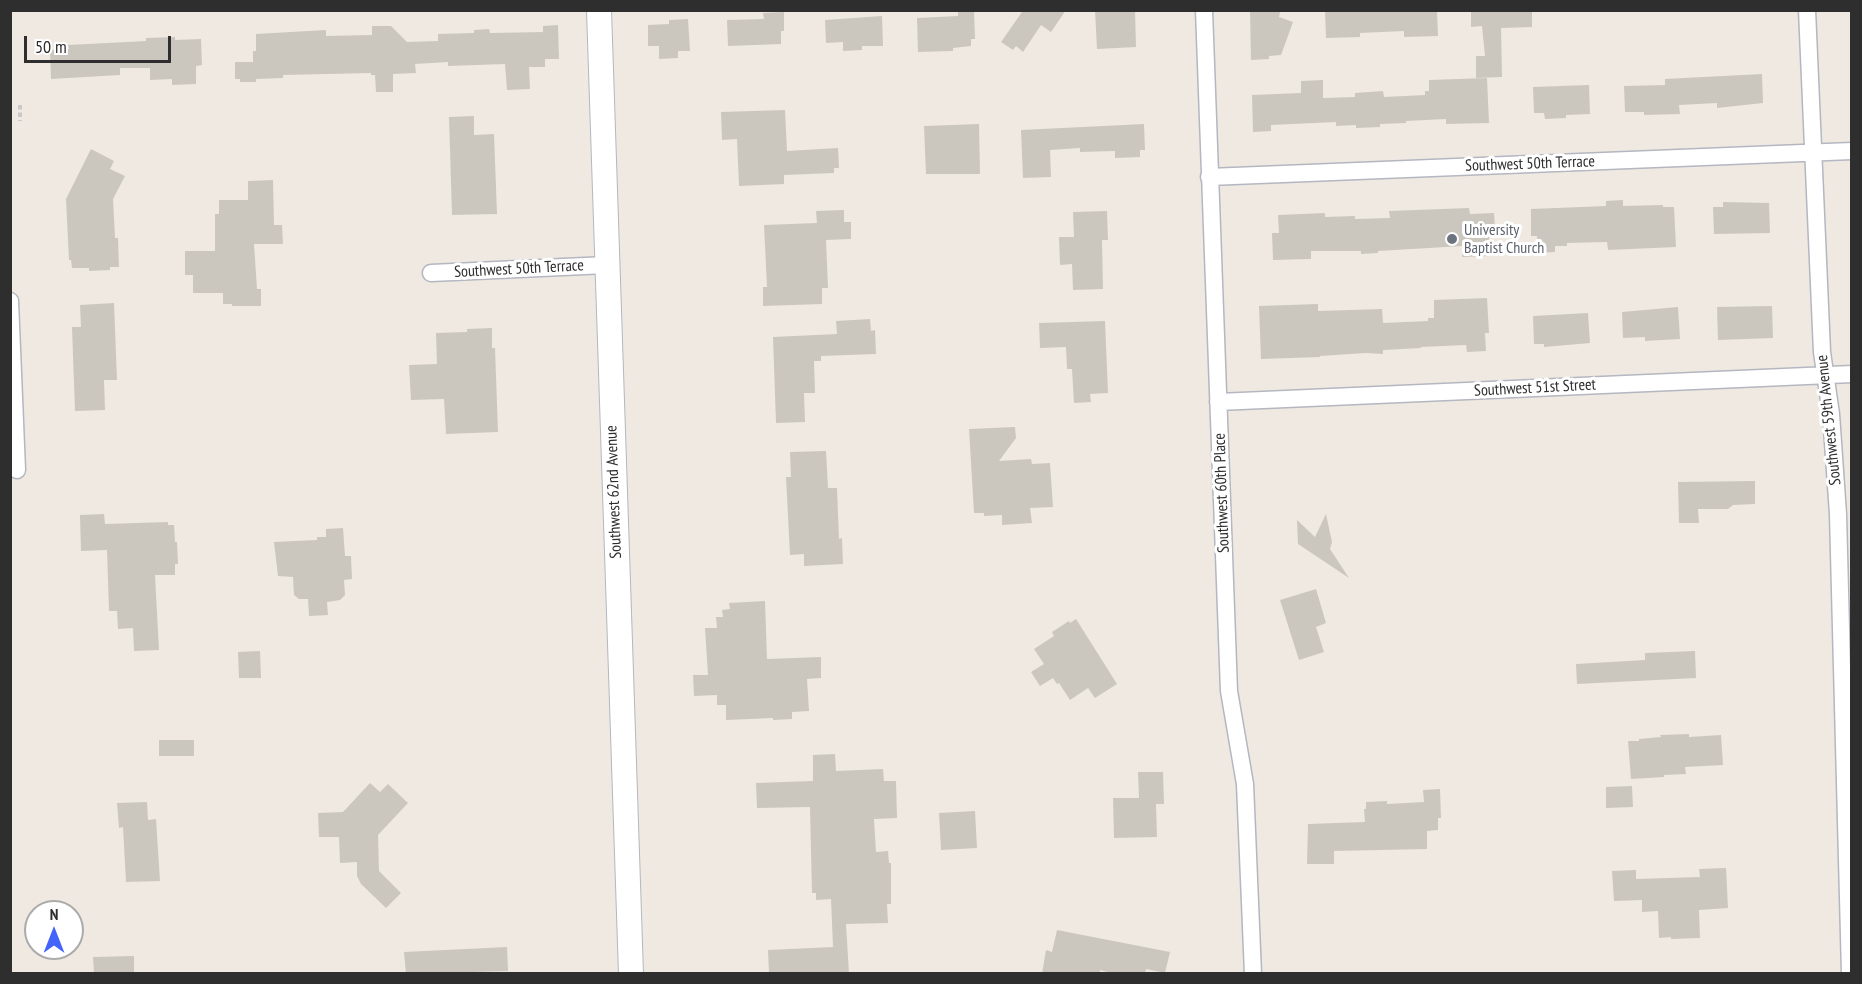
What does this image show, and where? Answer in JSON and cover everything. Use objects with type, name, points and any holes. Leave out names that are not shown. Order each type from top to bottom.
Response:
[{"type":"street","name":"Southwest 62nd Avenue","points":[[599,10],[631,974]]},
{"type":"street","name":"Southwest 60th Place","points":[[1204,10],[1229,691],[1245,784],[1253,974]]},
{"type":"street","name":"Southwest 59th Avenue","points":[[1807,10],[1822,352],[1833,438],[1846,593],[1850,974]]},
{"type":"street","name":"Southwest 50th Terrace","points":[[1209,177],[1851,151]]},
{"type":"street","name":"Southwest 50th Terrace","points":[[431,273],[607,265]]},
{"type":"street","points":[[10,301],[17,471]]},
{"type":"street","name":"Southwest 51st Street","points":[[1218,402],[1851,374]]},
{"type":"path","points":[[20,105],[20,121]]},
{"type":"building","points":[[958,10],[974,10],[975,39],[971,39],[971,46],[953,48],[953,51],[918,52],[917,18],[958,16]]},
{"type":"building","points":[[1020,10],[1066,10],[1051,32],[1041,25],[1023,52],[1016,46],[1013,50],[1001,42],[1022,12]]},
{"type":"building","points":[[1095,10],[1135,10],[1136,47],[1097,49]]},
{"type":"building","points":[[1250,10],[1280,12],[1279,17],[1293,22],[1281,55],[1269,56],[1269,59],[1251,60]]},
{"type":"building","points":[[1325,10],[1437,10],[1438,36],[1404,37],[1404,31],[1360,33],[1360,37],[1326,38]]},
{"type":"building","points":[[1471,10],[1532,10],[1532,27],[1501,28],[1502,77],[1476,78],[1476,56],[1485,56],[1482,26],[1471,27]]},
{"type":"building","points":[[784,12],[781,44],[728,46],[727,20],[764,19],[763,13]]},
{"type":"building","points":[[882,16],[883,46],[862,46],[862,50],[843,51],[843,42],[826,43],[825,20]]},
{"type":"building","points":[[688,19],[690,51],[678,51],[678,58],[659,59],[659,46],[648,46],[648,25],[669,24],[669,20]]},
{"type":"building","points":[[558,25],[559,59],[545,59],[545,67],[529,67],[530,89],[507,90],[505,64],[448,66],[448,62],[415,64],[416,73],[393,74],[393,92],[376,92],[375,75],[371,73],[283,75],[283,78],[256,79],[256,82],[240,82],[240,79],[235,79],[235,62],[253,62],[253,51],[256,51],[256,34],[326,30],[326,36],[372,35],[372,26],[391,26],[407,42],[438,41],[438,34],[474,33],[474,30],[489,29],[490,33],[543,32],[543,26]]},
{"type":"building","points":[[175,37],[175,40],[201,39],[202,65],[196,66],[196,84],[172,85],[172,79],[150,80],[150,68],[120,68],[120,75],[51,79],[50,50],[69,49],[68,45],[146,41],[146,38]]},
{"type":"building","points":[[1762,74],[1763,103],[1717,108],[1717,103],[1679,105],[1680,114],[1644,115],[1644,112],[1625,112],[1624,86],[1665,85],[1665,79]]},
{"type":"building","points":[[1487,78],[1489,123],[1446,124],[1446,119],[1406,121],[1406,123],[1380,124],[1380,127],[1356,128],[1356,125],[1336,126],[1336,122],[1271,125],[1271,131],[1253,132],[1252,95],[1301,93],[1301,81],[1323,80],[1323,98],[1355,97],[1355,93],[1383,91],[1384,97],[1425,95],[1425,91],[1429,91],[1429,80]]},
{"type":"building","points":[[1589,85],[1590,114],[1545,119],[1544,113],[1534,113],[1533,87]]},
{"type":"building","points":[[785,110],[787,151],[838,148],[839,168],[834,168],[834,173],[784,175],[784,184],[739,186],[737,139],[722,140],[721,112]]},
{"type":"building","points":[[474,116],[474,135],[494,134],[497,214],[452,215],[449,117]]},
{"type":"building","points":[[979,124],[980,174],[926,174],[924,126]]},
{"type":"building","points":[[1144,124],[1145,150],[1140,150],[1140,157],[1115,158],[1115,151],[1080,152],[1080,148],[1050,150],[1051,177],[1023,178],[1021,130]]},
{"type":"building","points":[[91,149],[114,161],[110,169],[125,176],[113,199],[119,267],[110,267],[110,270],[89,271],[89,268],[72,268],[71,260],[69,260],[66,199]]},
{"type":"building","points":[[273,180],[274,225],[282,225],[283,244],[254,244],[257,289],[261,289],[261,306],[223,304],[223,293],[193,293],[193,275],[185,275],[185,251],[215,251],[215,214],[219,214],[219,200],[248,200],[248,181]]},
{"type":"building","points":[[1623,200],[1623,206],[1674,207],[1676,247],[1608,250],[1607,242],[1567,243],[1567,246],[1555,246],[1555,252],[1538,253],[1537,236],[1531,236],[1531,209],[1606,206],[1606,201]]},
{"type":"building","points":[[1723,202],[1769,203],[1770,233],[1714,234],[1713,207],[1723,207]]},
{"type":"building","points":[[1469,208],[1470,214],[1494,213],[1495,230],[1489,230],[1490,256],[1462,257],[1462,246],[1361,254],[1361,251],[1311,251],[1311,259],[1273,260],[1272,233],[1279,233],[1278,215],[1325,213],[1325,217],[1390,218],[1389,211]]},
{"type":"building","points":[[844,210],[844,222],[851,222],[851,239],[826,240],[828,288],[822,288],[822,304],[763,306],[763,287],[767,287],[764,225],[817,223],[816,211]]},
{"type":"building","points":[[1107,211],[1108,240],[1102,240],[1103,289],[1073,290],[1072,264],[1060,265],[1059,237],[1074,237],[1073,212]]},
{"type":"building","points":[[1487,298],[1489,333],[1485,333],[1486,351],[1467,352],[1466,345],[1383,350],[1383,354],[1261,359],[1259,306],[1318,304],[1318,311],[1382,309],[1383,323],[1428,321],[1428,318],[1434,318],[1434,300]]},
{"type":"building","points":[[114,303],[117,380],[104,380],[105,410],[75,411],[72,327],[81,327],[80,305]]},
{"type":"building","points":[[1772,306],[1773,338],[1718,340],[1717,307]]},
{"type":"building","points":[[1678,307],[1680,339],[1645,341],[1645,337],[1623,338],[1622,312]]},
{"type":"building","points":[[1588,313],[1590,343],[1544,347],[1544,344],[1534,344],[1533,316]]},
{"type":"building","points":[[870,319],[871,331],[875,330],[876,354],[821,356],[821,361],[814,361],[815,393],[804,393],[805,422],[776,423],[773,337],[837,334],[836,321]]},
{"type":"building","points":[[1105,321],[1108,393],[1090,394],[1091,402],[1074,403],[1072,369],[1067,369],[1066,347],[1040,348],[1039,323]]},
{"type":"building","points":[[492,328],[492,348],[495,348],[498,432],[446,434],[444,399],[411,400],[409,365],[437,364],[436,333]]},
{"type":"building","points":[[1015,427],[1016,438],[999,461],[1031,459],[1032,464],[1050,463],[1053,507],[1030,508],[1032,523],[1002,525],[1002,515],[984,516],[984,513],[974,513],[969,429]]},
{"type":"building","points":[[826,451],[828,488],[837,488],[839,539],[842,538],[843,564],[804,566],[804,554],[790,555],[786,477],[791,477],[790,452]]},
{"type":"building","points":[[1755,481],[1755,504],[1733,505],[1728,509],[1698,509],[1699,523],[1679,523],[1678,482]]},
{"type":"building","points":[[104,514],[105,524],[168,522],[168,525],[174,525],[178,564],[175,564],[175,575],[155,575],[159,650],[134,651],[133,628],[118,629],[117,611],[109,611],[107,550],[81,551],[80,515]]},
{"type":"building","points":[[1326,514],[1332,542],[1330,549],[1349,578],[1298,544],[1297,520],[1315,537]]},
{"type":"building","points":[[343,528],[345,556],[351,556],[352,579],[344,580],[345,595],[340,600],[327,602],[328,615],[309,616],[308,599],[299,599],[294,595],[293,577],[278,576],[274,542],[317,540],[317,537],[326,537],[326,529]]},
{"type":"building","points":[[1316,589],[1326,623],[1316,627],[1324,652],[1299,660],[1280,600]]},
{"type":"building","points":[[765,601],[767,659],[821,657],[821,678],[807,679],[809,711],[792,712],[792,719],[726,720],[726,705],[717,705],[717,695],[694,696],[693,675],[708,675],[705,628],[717,628],[716,617],[723,617],[722,610],[730,609],[729,603]]},
{"type":"building","points":[[1076,619],[1117,684],[1095,698],[1088,688],[1070,700],[1053,678],[1040,686],[1031,672],[1044,664],[1034,649],[1054,636],[1052,632]]},
{"type":"building","points":[[260,651],[261,678],[239,678],[238,652]]},
{"type":"building","points":[[1695,651],[1696,678],[1577,684],[1576,664],[1645,660],[1645,653]]},
{"type":"building","points":[[1689,734],[1689,737],[1721,735],[1723,765],[1685,767],[1686,774],[1631,779],[1628,741],[1661,737],[1660,735]]},
{"type":"building","points":[[159,740],[194,740],[194,756],[159,756]]},
{"type":"building","points":[[835,754],[836,771],[883,769],[884,781],[896,781],[897,818],[874,819],[876,852],[888,851],[889,863],[891,863],[891,904],[887,904],[888,923],[846,924],[849,974],[769,973],[768,950],[833,947],[831,899],[816,900],[816,893],[812,893],[810,807],[757,808],[756,783],[813,781],[813,755]]},
{"type":"building","points":[[1138,772],[1163,772],[1164,804],[1156,804],[1157,837],[1114,838],[1113,798],[1139,798]]},
{"type":"building","points":[[370,783],[380,792],[388,784],[408,803],[378,835],[379,871],[401,893],[386,908],[361,884],[357,876],[357,862],[340,863],[339,837],[319,837],[318,813],[343,812]]},
{"type":"building","points":[[1632,786],[1633,807],[1606,808],[1606,787]]},
{"type":"building","points":[[1440,789],[1441,818],[1438,818],[1438,830],[1427,831],[1427,849],[1334,851],[1334,864],[1307,864],[1308,824],[1365,822],[1366,802],[1387,801],[1387,804],[1424,802],[1423,790]]},
{"type":"building","points":[[147,802],[148,820],[156,819],[160,881],[126,882],[123,827],[119,828],[117,803]]},
{"type":"building","points":[[975,811],[977,848],[941,850],[939,813]]},
{"type":"building","points":[[1726,868],[1728,908],[1699,910],[1700,938],[1659,938],[1658,911],[1642,912],[1642,900],[1614,901],[1612,871],[1636,870],[1636,879],[1700,877],[1699,869]]},
{"type":"building","points":[[1057,930],[1170,952],[1165,973],[1146,969],[1145,974],[1115,974],[1100,970],[1100,974],[1042,974],[1046,950],[1052,952]]},
{"type":"building","points":[[507,947],[508,971],[406,974],[404,952]]},
{"type":"building","points":[[134,956],[134,974],[94,974],[93,957]]},
{"type":"place","name":"University Baptist Church","points":[[1452,239]]}]
